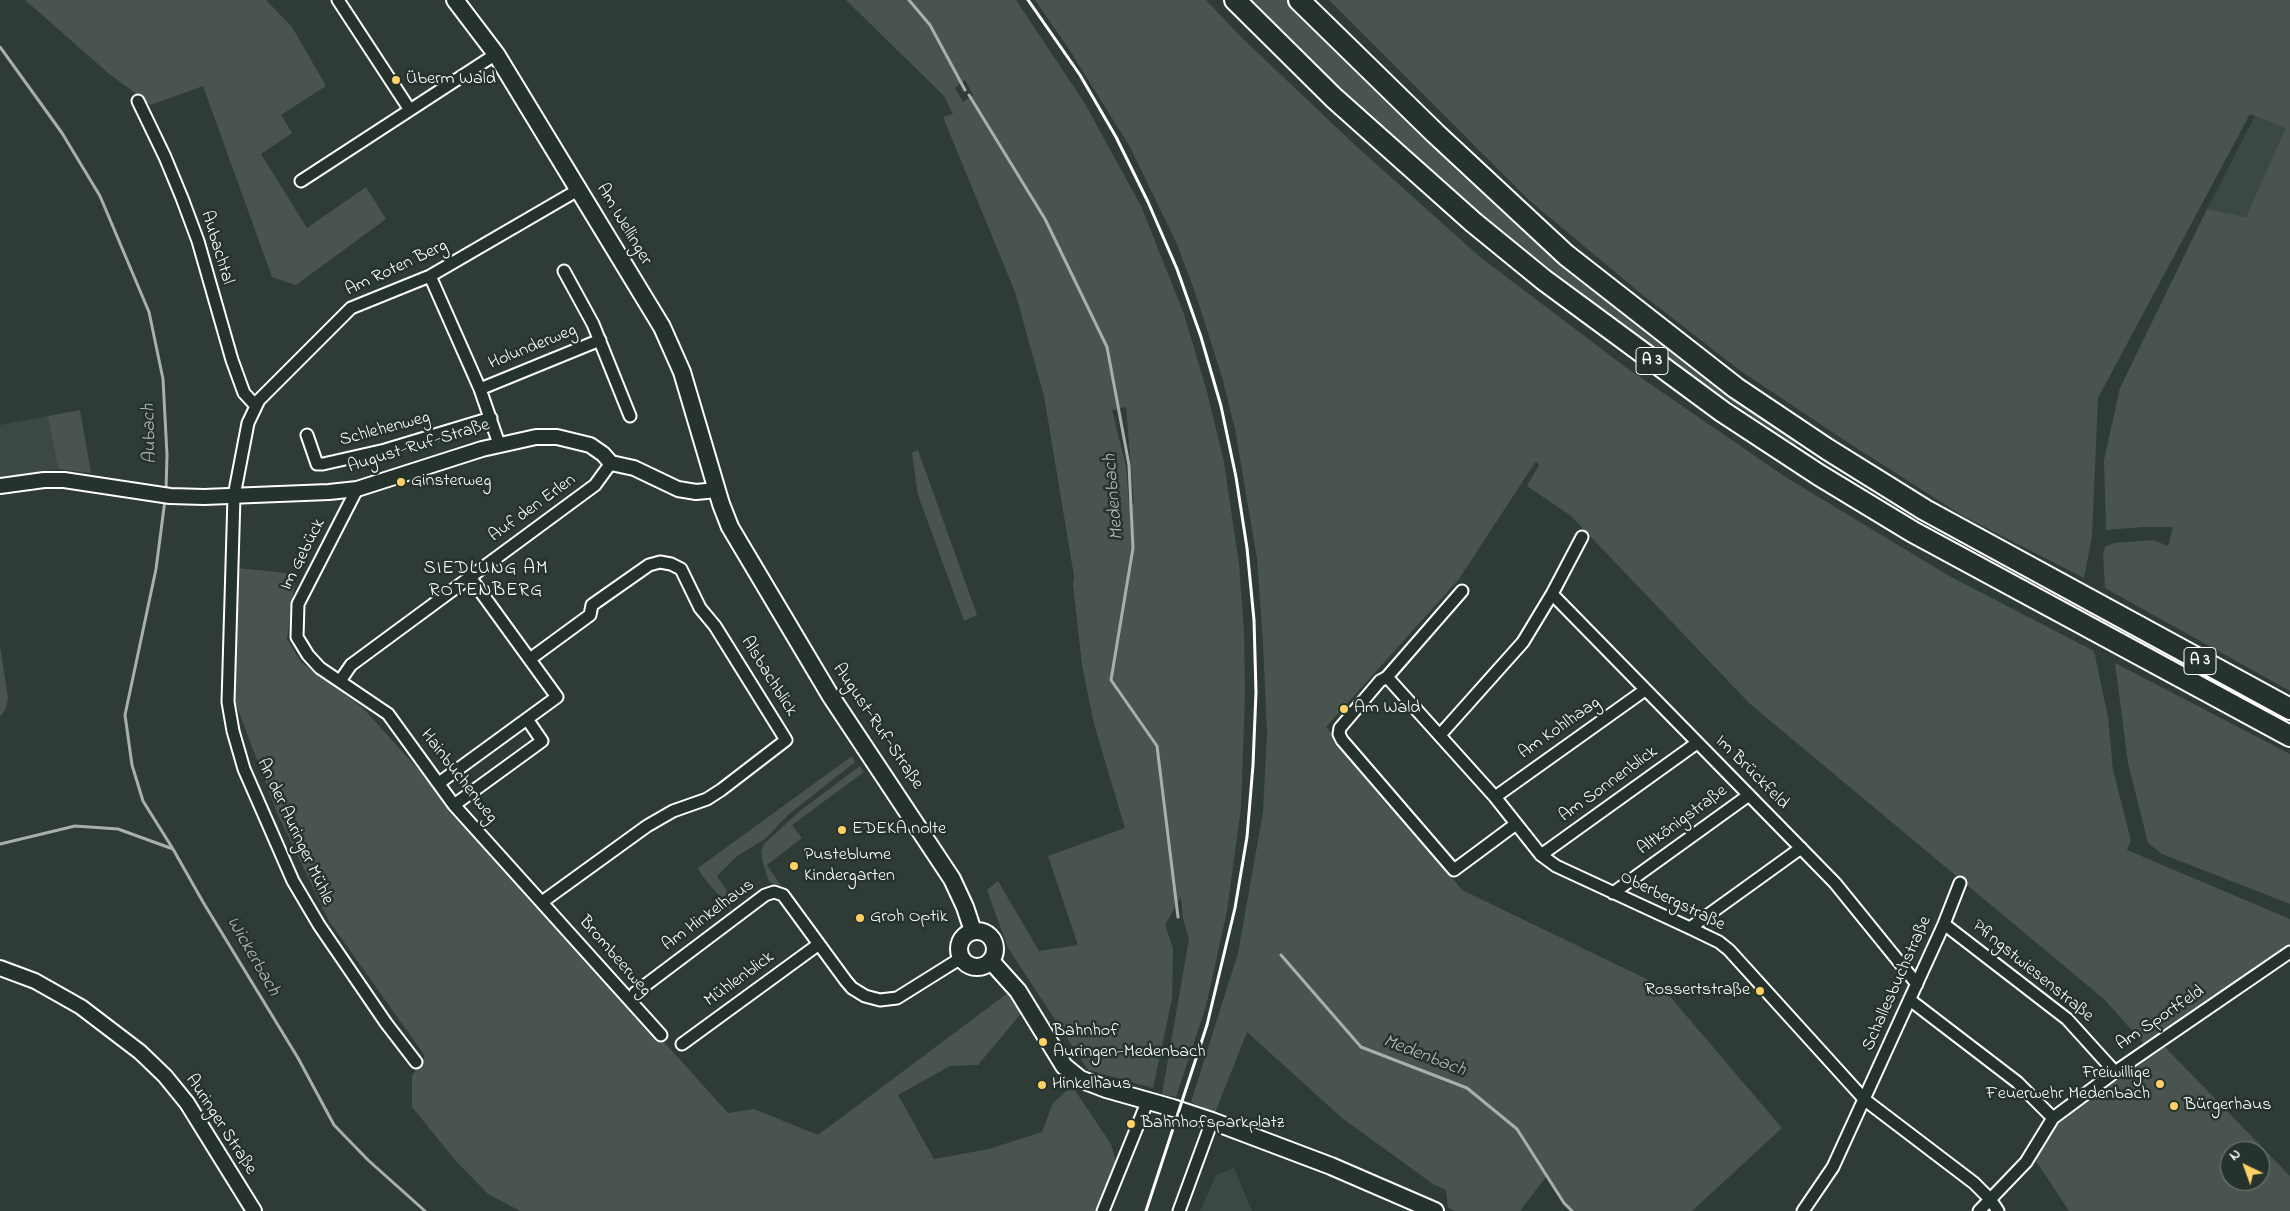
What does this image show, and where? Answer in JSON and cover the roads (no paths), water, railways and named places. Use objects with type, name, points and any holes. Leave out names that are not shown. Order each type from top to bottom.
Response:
[{"type":"highway","name":"A 3","points":[[1235,0],[1334,98],[1408,166],[1544,280],[1661,368],[1794,459],[1882,513],[2091,629],[2290,736]]},
{"type":"highway","name":"A 3","points":[[1299,0],[1566,255],[1678,345],[1736,388],[1851,465],[1925,510],[2090,602],[2290,709]]},
{"type":"main road","name":"Am Wellinger","points":[[455,0],[496,54],[662,327],[682,372],[728,521],[742,547]]},
{"type":"main road","name":"August-Ruf-Straße","points":[[742,547],[830,695],[952,879],[965,907],[973,931]]},
{"type":"main road","points":[[973,931],[982,931],[993,940],[995,948],[990,961],[986,965],[969,966],[961,958],[958,947],[960,942],[967,933],[973,931]]},
{"type":"main road","points":[[990,961],[1018,991],[1057,1056],[1071,1073],[1106,1089],[1148,1100],[1212,1121],[1331,1166],[1435,1211]]},
{"type":"street","points":[[338,0],[410,110]]},
{"type":"street","points":[[301,181],[496,54]]},
{"type":"street","name":"Aubachtal","points":[[138,101],[182,198],[198,241],[232,360],[244,393],[256,406]]},
{"type":"street","name":"Am Roten Berg","points":[[234,496],[248,423],[256,406],[351,308],[430,276],[578,190]]},
{"type":"street","name":"Holunderweg","points":[[564,271],[600,340],[630,416]]},
{"type":"street","points":[[430,276],[480,389],[500,444]]},
{"type":"street","name":"Holunderweg","points":[[480,389],[600,340]]},
{"type":"street","name":"Schlehenweg","points":[[307,435],[317,464],[323,464],[385,450],[491,418]]},
{"type":"street","name":"August-Ruf-Straße","points":[[0,486],[44,480],[64,480],[164,495],[234,496],[357,489],[500,444],[536,437],[574,440],[590,445],[612,463],[634,468],[678,489],[696,492],[717,490]]},
{"type":"street","name":"Auf den Erlen","points":[[340,681],[351,664],[595,485],[612,463]]},
{"type":"street","name":"Im Gebück","points":[[340,681],[320,668],[308,655],[297,637],[296,621],[298,604],[357,489]]},
{"type":"street","name":"An der Auringer Mühle","points":[[234,496],[228,702],[233,730],[244,769],[294,881],[319,925],[382,1017],[416,1062]]},
{"type":"street","points":[[1440,735],[1523,642],[1552,594],[1582,537]]},
{"type":"street","name":"Alsbachblick","points":[[530,658],[590,615],[592,605],[649,564],[660,562],[671,564],[681,569],[700,608],[715,626],[786,740],[722,790],[707,799],[673,811],[647,826],[542,902]]},
{"type":"street","points":[[438,783],[558,697],[470,577]]},
{"type":"street","points":[[1462,591],[1387,677],[1380,681],[1340,728],[1339,734],[1454,870],[1516,824]]},
{"type":"street","name":"Im Brückfeld","points":[[1552,594],[1835,883],[1917,984]]},
{"type":"street","name":"Oberbergstraße","points":[[1387,677],[1494,797],[1541,854],[1556,866],[1719,942],[1729,950],[1865,1100],[1974,1183],[1990,1199],[1998,1211]]},
{"type":"street","name":"Hainbuchenweg","points":[[340,681],[388,714],[454,805],[542,902]]},
{"type":"street","name":"Am Kohlhaag","points":[[1494,797],[1645,690]]},
{"type":"street","points":[[454,805],[542,741],[527,720]]},
{"type":"street","name":"Am Sonnenblick","points":[[1541,854],[1697,743]]},
{"type":"street","name":"Altkönigstraße","points":[[1613,893],[1749,795]]},
{"type":"street","points":[[1690,928],[1801,848]]},
{"type":"street","name":"Schallesbuchstraße","points":[[1809,1209],[1833,1167],[1865,1100],[1944,924],[1960,882]]},
{"type":"street","name":"Am Hinkelhaus","points":[[635,993],[769,893],[779,892],[783,895],[852,988],[865,996],[880,1000],[897,998],[961,958]]},
{"type":"street","name":"Brombeerweg","points":[[542,902],[626,999],[661,1036]]},
{"type":"street","name":"Pfingstwiesenstraße","points":[[1944,924],[2067,1019],[2115,1072]]},
{"type":"street","name":"Mühlenblick","points":[[682,1044],[819,944]]},
{"type":"street","name":"Am Sportfeld","points":[[1979,1211],[2026,1162],[2053,1118],[2115,1072],[2290,952]]},
{"type":"street","name":"Auringer Straße","points":[[0,968],[35,981],[81,1006],[140,1052],[165,1076],[186,1103],[254,1211]]},
{"type":"street","points":[[1910,1000],[2017,1082],[2053,1118]]},
{"type":"street","points":[[1103,1211],[1148,1100]]},
{"type":"street","points":[[1179,1211],[1212,1121]]},
{"type":"waterway","name":"Medenbach","points":[[909,0],[930,25],[965,90]]},
{"type":"waterway","name":"Aubach","points":[[0,47],[62,133],[100,196],[149,312],[163,379],[167,455],[166,491]]},
{"type":"waterway","name":"Medenbach","points":[[969,95],[1045,219],[1107,347],[1129,465],[1133,548],[1111,680],[1157,746],[1178,917]]},
{"type":"waterway","name":"Aubach","points":[[165,500],[156,569],[125,715],[132,765],[143,801],[173,849]]},
{"type":"waterway","name":"Wickerbach","points":[[0,844],[75,826],[118,829],[173,849],[298,1058],[334,1125],[368,1160],[425,1211]]},
{"type":"waterway","name":"Medenbach","points":[[1281,955],[1361,1047],[1467,1088],[1517,1129],[1564,1203],[1572,1211]]},
{"type":"railway","points":[[1028,0],[1080,75],[1116,137],[1148,202],[1177,269],[1201,337],[1221,406],[1236,477],[1247,548],[1254,620],[1256,692],[1253,765],[1247,837],[1235,908],[1207,1025],[1146,1211]]},
{"type":"place","name":"Überm Wald","points":[[396,80]]},
{"type":"place","name":"Ginsterweg","points":[[401,482]]},
{"type":"place","name":"Am Wald","points":[[1344,709]]},
{"type":"place","name":"EDEKA nolte","points":[[842,830]]},
{"type":"place","name":"Pusteblume Kindergarten","points":[[794,866]]},
{"type":"place","name":"Groh Optik","points":[[860,918]]},
{"type":"place","name":"Rossertstraße","points":[[1760,991]]},
{"type":"place","name":"Bahnhof Auringen-Medenbach","points":[[1043,1042]]},
{"type":"place","name":"Freiwillige Feuerwehr Medenbach","points":[[2160,1084]]},
{"type":"place","name":"Hinkelhaus","points":[[1042,1085]]},
{"type":"place","name":"Bürgerhaus","points":[[2174,1106]]},
{"type":"place","name":"Bahnhofsparkplatz","points":[[1131,1124]]},
{"type":"district","name":"SIEDLUNG AM ROTENBERG","points":[[486,581]]}]
